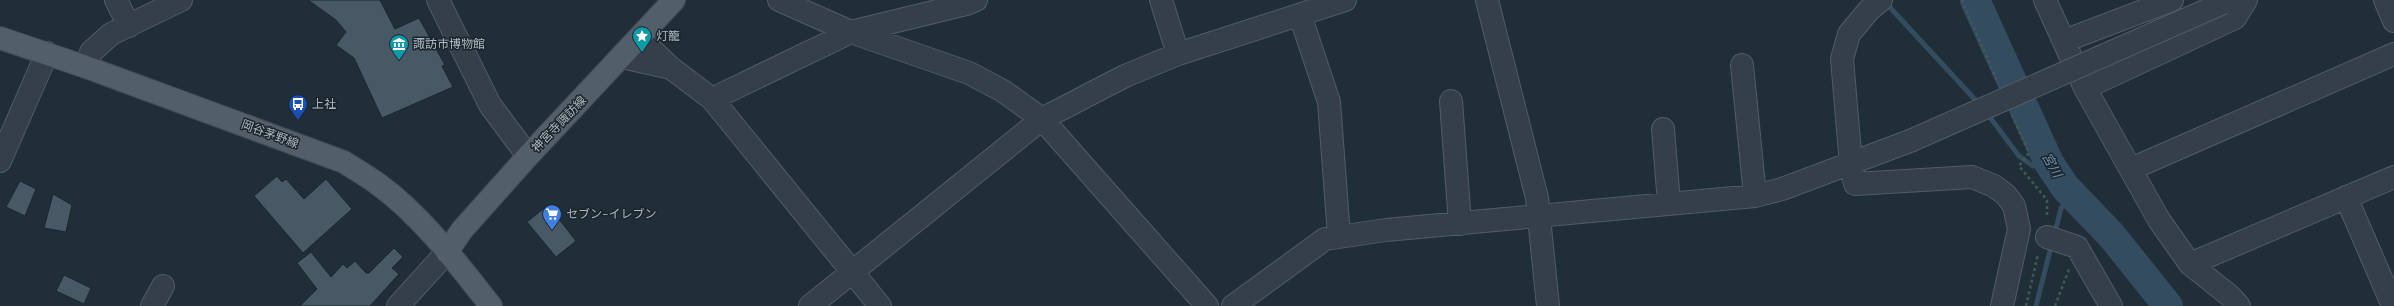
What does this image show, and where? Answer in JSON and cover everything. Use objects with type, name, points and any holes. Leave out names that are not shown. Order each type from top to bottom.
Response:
[{"type":"main road","name":"神宮寺諏訪線","points":[[447,252],[462,230],[528,156],[674,0]]},
{"type":"main road","name":"岡谷茅野線","points":[[0,38],[48,53],[344,162],[384,189],[447,252],[491,306]]},
{"type":"street","points":[[116,0],[129,26]]},
{"type":"street","points":[[86,67],[91,52],[111,34],[181,0]]},
{"type":"street","points":[[438,0],[490,105],[528,156]]},
{"type":"street","points":[[779,0],[851,32],[969,73],[1003,91],[1042,120],[1207,306]]},
{"type":"street","points":[[712,99],[851,32],[966,4],[976,0]]},
{"type":"street","points":[[1161,0],[1178,54]]},
{"type":"street","points":[[810,306],[1042,120],[1125,76],[1178,54],[1345,0]]},
{"type":"street","points":[[1487,0],[1541,217],[1548,306]]},
{"type":"street","points":[[2045,0],[2085,88],[2159,220],[2190,264],[2230,296],[2239,306]]},
{"type":"street","points":[[2064,41],[2172,0]]},
{"type":"street","points":[[2085,88],[2235,18],[2246,0]]},
{"type":"street","points":[[2385,0],[2394,22]]},
{"type":"street","points":[[1233,306],[1308,249],[1324,239],[1339,236],[1669,203],[1755,196],[1782,189],[1851,165],[2226,1]]},
{"type":"street","points":[[1875,5],[1849,34],[1842,58],[1851,165],[1855,184],[1972,177],[1994,186],[2006,195],[2014,206],[2019,229],[2002,306]]},
{"type":"street","points":[[1300,15],[1329,102],[1339,236]]},
{"type":"street","points":[[639,38],[671,68],[712,99],[880,306]]},
{"type":"street","points":[[0,161],[48,53]]},
{"type":"street","points":[[2131,169],[2394,54]]},
{"type":"street","points":[[622,57],[671,68]]},
{"type":"street","points":[[1742,65],[1755,196]]},
{"type":"street","points":[[1451,101],[1460,224]]},
{"type":"street","points":[[1663,129],[1669,203]]},
{"type":"street","points":[[2190,264],[2394,177]]},
{"type":"street","points":[[2346,197],[2393,306]]},
{"type":"street","points":[[2047,237],[2076,249],[2111,306]]},
{"type":"street","points":[[398,306],[447,252]]},
{"type":"street","points":[[152,306],[163,286]]},
{"type":"path","points":[[1962,0],[2000,88]]},
{"type":"path","points":[[2010,110],[2029,153],[2019,166]]},
{"type":"path","points":[[2055,306],[2076,249]]},
{"type":"building","name":"諏訪市博物館","points":[[308,0],[380,0],[395,29],[419,18],[445,65],[442,66],[453,87],[382,118],[354,58],[336,45],[346,32],[336,20]]},
{"type":"building","points":[[277,176],[282,182],[286,179],[304,199],[326,179],[352,209],[303,253],[254,196]]},
{"type":"building","points":[[20,181],[36,189],[25,216],[6,207]]},
{"type":"building","points":[[53,194],[72,205],[66,232],[44,228]]},
{"type":"building","name":"セブン-イレブン","points":[[548,205],[576,241],[556,257],[527,222]]},
{"type":"building","points":[[394,248],[403,257],[392,268],[399,274],[370,306],[300,306],[317,289],[297,263],[311,252],[331,277],[343,264],[347,268],[355,261],[366,273],[369,273]]},
{"type":"building","points":[[64,275],[91,288],[84,304],[56,291]]},
{"type":"waterway","name":"宮川","points":[[1975,0],[2049,163],[2065,187],[2112,236],[2168,306]]},
{"type":"waterway","points":[[1885,2],[1980,105]]},
{"type":"waterway","points":[[1986,112],[2019,156],[2033,166],[2049,163]]},
{"type":"waterway","points":[[2055,233],[2061,208],[2074,198]]},
{"type":"waterway","points":[[2036,306],[2052,243]]},
{"type":"place","name":"灯籠","points":[[642,53]]},
{"type":"place","name":"諏訪市博物館","points":[[399,61]]},
{"type":"place","name":"上社","points":[[298,121]]},
{"type":"place","name":"セブン-イレブン","points":[[552,231]]}]
